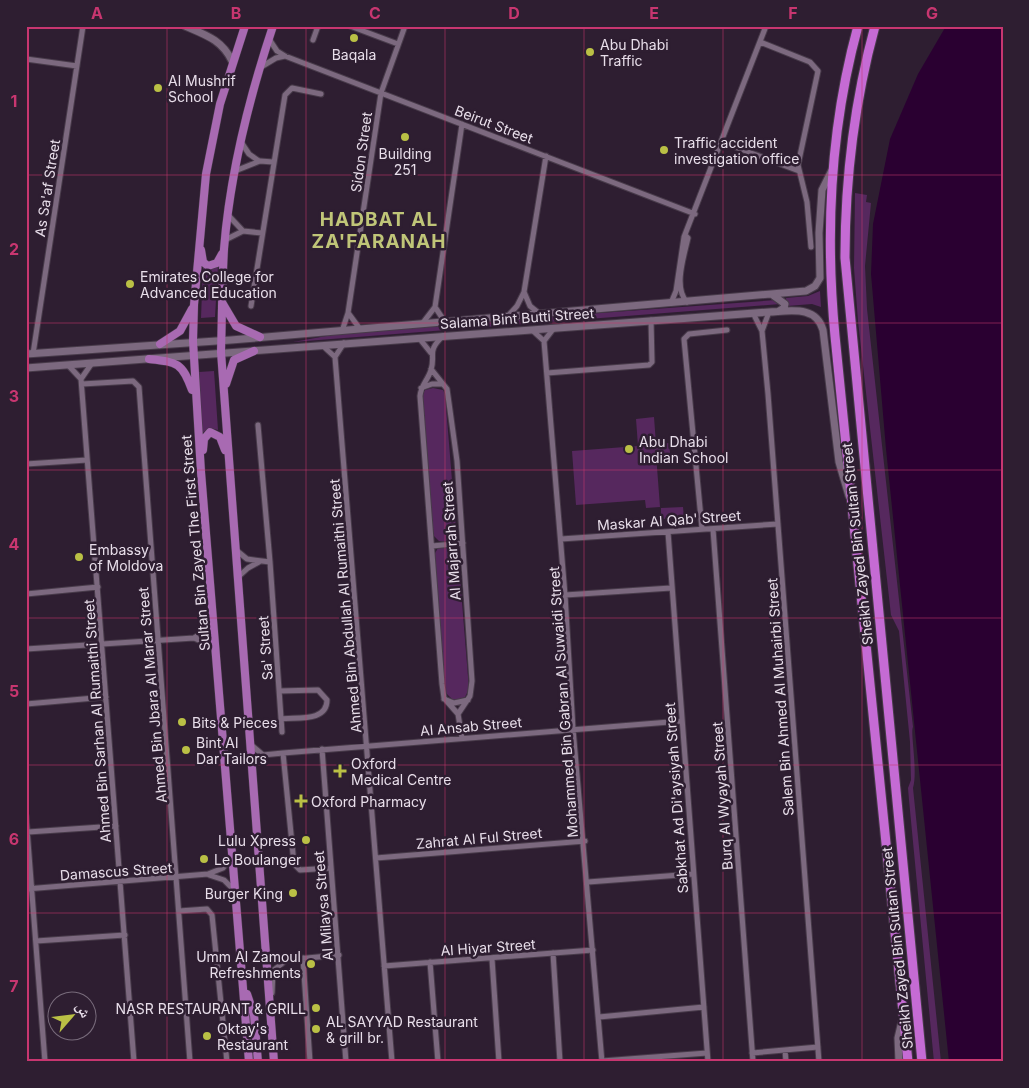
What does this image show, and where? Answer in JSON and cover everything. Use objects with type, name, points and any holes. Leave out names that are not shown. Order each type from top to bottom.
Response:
[{"type":"highway","name":"Sheikh Zayed Bin Sultan Street","points":[[858,26],[842,97],[832,170],[829,220],[831,298],[908,1062]]},
{"type":"highway","name":"Sheikh Zayed Bin Sultan Street","points":[[875,26],[858,95],[850,150],[845,221],[845,268],[922,1062]]},
{"type":"main road","name":"Sultan Bin Zayed The First Street","points":[[245,26],[232,61],[213,133],[206,174],[199,233],[193,341],[195,398],[249,1062]]},
{"type":"main road","points":[[273,26],[241,142],[235,171],[228,215],[221,299],[221,352],[228,456],[274,1049],[273,1062]]},
{"type":"main road","points":[[191,27],[215,38],[228,52],[232,61]]},
{"type":"main road","name":"Salama Bint Butti Street","points":[[30,354],[342,331],[806,292],[816,286],[820,278],[819,233],[822,190],[832,170]]},
{"type":"main road","points":[[199,233],[202,258],[208,266],[217,263],[225,244]]},
{"type":"main road","points":[[774,296],[785,304],[784,308],[778,311]]},
{"type":"main road","points":[[221,299],[230,319],[236,326],[260,337]]},
{"type":"main road","points":[[160,344],[180,331],[194,305]]},
{"type":"main road","name":"Salama Bint Butti Street","points":[[26,368],[651,320],[778,311],[810,312],[821,323],[839,462],[852,504]]},
{"type":"main road","points":[[225,391],[230,367],[234,360],[254,351]]},
{"type":"main road","points":[[149,359],[173,362],[181,366],[195,398]]},
{"type":"main road","points":[[201,472],[204,439],[210,432],[220,437],[228,456]]},
{"type":"main road","points":[[244,983],[254,1015],[258,1062]]},
{"type":"main road","points":[[899,1062],[898,1038],[903,1018]]},
{"type":"street","name":"As Sa'af Street","points":[[30,354],[83,26]]},
{"type":"street","points":[[313,40],[318,26]]},
{"type":"street","points":[[350,26],[398,44]]},
{"type":"street","name":"Sidon Street","points":[[342,331],[348,313],[380,93],[405,26]]},
{"type":"street","points":[[670,304],[675,295],[681,250],[766,26]]},
{"type":"street","name":"Beirut Street","points":[[269,38],[278,51],[285,56],[695,214]]},
{"type":"street","points":[[760,42],[810,62],[818,71],[799,160],[799,171],[803,179],[807,202],[811,247]]},
{"type":"street","points":[[261,67],[276,58],[285,56]]},
{"type":"street","points":[[26,59],[77,66]]},
{"type":"street","points":[[251,306],[273,162],[287,92],[295,88],[321,94]]},
{"type":"street","points":[[422,324],[435,307],[462,124]]},
{"type":"street","points":[[241,142],[249,154],[260,161]]},
{"type":"street","points":[[722,142],[799,171]]},
{"type":"street","points":[[506,317],[517,305],[524,292],[546,156]]},
{"type":"street","points":[[235,171],[260,161],[273,162]]},
{"type":"street","points":[[228,215],[243,231],[262,233]]},
{"type":"street","points":[[225,244],[243,231]]},
{"type":"street","points":[[686,236],[688,238],[680,287],[682,296],[688,303]]},
{"type":"street","points":[[524,292],[530,306],[541,315]]},
{"type":"street","points":[[435,307],[445,322]]},
{"type":"street","name":"Salem Bin Ahmed Al Muhairbi Street","points":[[762,331],[769,312]]},
{"type":"street","points":[[348,313],[360,329]]},
{"type":"street","name":"Salem Bin Ahmed Al Muhairbi Street","points":[[752,313],[762,331],[819,1062]]},
{"type":"street","points":[[547,373],[649,365],[652,362],[651,320]]},
{"type":"street","points":[[530,329],[544,341],[554,328]]},
{"type":"street","points":[[702,530],[684,339],[689,334],[727,330]]},
{"type":"street","points":[[431,353],[444,336]]},
{"type":"street","points":[[418,338],[431,353],[432,369],[421,388]]},
{"type":"street","name":"Mohammed Bin Gabran Al Suwaidi Street","points":[[544,341],[566,595],[574,729],[585,841],[602,1061]]},
{"type":"street","points":[[322,345],[335,357],[344,344]]},
{"type":"street","name":"Ahmed Bin Abdullah Al Rumaithi Street","points":[[335,357],[392,1062]]},
{"type":"street","points":[[68,365],[82,381],[92,363]]},
{"type":"street","name":"Al Majarrah Street","points":[[432,369],[444,384],[449,403],[456,453],[463,543],[472,682],[468,700],[458,714]]},
{"type":"street","name":"Ahmed Bin Jbara Al Marar Street","points":[[82,381],[133,381],[137,383],[141,402],[143,452],[180,910],[190,1062]]},
{"type":"street","name":"Ahmed Bin Sarhan Al Rumaithi Street","points":[[82,381],[134,1062]]},
{"type":"street","points":[[421,388],[432,384],[444,384]]},
{"type":"street","name":"Al Majarrah Street","points":[[421,388],[444,698]]},
{"type":"street","name":"Sa' Street","points":[[258,425],[282,732]]},
{"type":"street","points":[[26,464],[87,460]]},
{"type":"street","name":"Maskar Al Qab' Street","points":[[561,539],[778,524]]},
{"type":"street","name":"Burq Al Wyayah Street","points":[[713,529],[753,1062]]},
{"type":"street","name":"Sabkhat Ad Di'aysiyah Street","points":[[668,532],[708,1062]]},
{"type":"street","points":[[432,546],[463,543]]},
{"type":"street","points":[[236,550],[248,559],[270,562]]},
{"type":"street","points":[[238,578],[248,568],[259,562]]},
{"type":"street","points":[[26,594],[98,587]]},
{"type":"street","points":[[566,595],[671,588]]},
{"type":"street","points":[[26,649],[194,638],[207,630],[214,616]]},
{"type":"street","points":[[194,638],[210,645],[217,652]]},
{"type":"street","points":[[279,691],[318,690],[327,700],[325,709],[318,715],[281,718]]},
{"type":"street","points":[[26,704],[106,697]]},
{"type":"street","points":[[444,698],[454,702],[468,700]]},
{"type":"street","points":[[444,698],[458,714],[462,738]]},
{"type":"street","name":"Al Ansab Street","points":[[263,756],[322,749],[682,721]]},
{"type":"street","points":[[250,744],[263,756],[252,766]]},
{"type":"street","name":"Al Milaysa Street","points":[[322,749],[346,1062]]},
{"type":"street","points":[[283,753],[294,864],[300,870],[331,868]]},
{"type":"street","points":[[26,816],[29,889],[36,941],[45,1062]]},
{"type":"street","points":[[28,832],[116,826]]},
{"type":"street","name":"Zahrat Al Ful Street","points":[[376,858],[585,841]]},
{"type":"street","name":"Damascus Street","points":[[29,889],[208,874],[223,868],[232,857]]},
{"type":"street","points":[[208,874],[224,880],[235,891]]},
{"type":"street","points":[[588,882],[693,874]]},
{"type":"street","points":[[180,910],[207,909],[212,915],[227,1062]]},
{"type":"street","points":[[36,941],[125,935]]},
{"type":"street","name":"Al Hiyar Street","points":[[384,966],[593,950]]},
{"type":"street","points":[[554,953],[560,1062]]},
{"type":"street","points":[[271,1018],[273,971],[283,961],[339,955]]},
{"type":"street","points":[[303,958],[310,1062]]},
{"type":"street","points":[[492,959],[499,1062]]},
{"type":"street","points":[[430,962],[438,1062]]},
{"type":"street","points":[[599,1017],[704,1007]]},
{"type":"street","points":[[752,1053],[818,1046]]},
{"type":"street","points":[[785,1050],[786,1062]]},
{"type":"street","points":[[602,1061],[707,1053]]},
{"type":"shaded area","points":[[946,26],[1003,26],[1003,1062],[949,1062],[886,449],[871,274],[873,224],[890,139],[918,74]]},
{"type":"shaded area","points":[[855,193],[867,195],[866,202],[871,203],[865,266],[867,309],[913,727],[915,772],[913,788],[941,1062],[934,1062],[908,788],[911,780],[910,742],[899,631],[891,615],[858,321],[854,268]]},
{"type":"shaded area","points":[[203,265],[213,269],[218,265],[215,317],[201,318]]},
{"type":"shaded area","points":[[820,291],[821,307],[812,304],[787,306],[786,298],[808,296]]},
{"type":"shaded area","points":[[776,300],[780,304],[293,342],[332,335],[425,326]]},
{"type":"shaded area","points":[[214,371],[218,430],[210,428],[202,433],[199,372]]},
{"type":"shaded area","points":[[433,388],[443,390],[445,394],[456,530],[452,539],[445,542],[439,541],[432,534],[421,396],[425,390]]},
{"type":"shaded area","points":[[654,417],[656,444],[669,443],[670,453],[656,454],[660,507],[646,508],[645,500],[576,505],[572,451],[638,446],[636,419]]},
{"type":"shaded area","points":[[683,507],[684,518],[661,519],[661,508]]},
{"type":"shaded area","points":[[438,548],[456,548],[458,553],[469,689],[465,697],[458,700],[452,699],[445,692],[434,555]]},
{"type":"place","name":"Baqala","points":[[354,38]]},
{"type":"place","name":"Abu Dhabi Traffic","points":[[590,52]]},
{"type":"place","name":"Al Mushrif School","points":[[158,88]]},
{"type":"place","name":"Building 251","points":[[405,137]]},
{"type":"place","name":"Traffic accident investigation office","points":[[664,150]]},
{"type":"place","name":"Emirates College for Advanced Education","points":[[130,284]]},
{"type":"place","name":"Abu Dhabi Indian School","points":[[629,449]]},
{"type":"place","name":"Embassy of Moldova","points":[[79,557]]},
{"type":"place","name":"Bits & Pieces","points":[[182,722]]},
{"type":"place","name":"Bint Al Dar Tailors","points":[[186,750]]},
{"type":"place","name":"Oxford Medical Centre","points":[[340,771]]},
{"type":"place","name":"Oxford Pharmacy","points":[[301,801]]},
{"type":"place","name":"Lulu Xpress","points":[[306,840]]},
{"type":"place","name":"Le Boulanger","points":[[204,859]]},
{"type":"place","name":"Burger King","points":[[293,893]]},
{"type":"place","name":"Umm Al Zamoul Refreshments","points":[[311,964]]},
{"type":"place","name":"NASR RESTAURANT & GRILL","points":[[316,1008]]},
{"type":"place","name":"AL SAYYAD Restaurant & grill br.","points":[[316,1029]]},
{"type":"place","name":"Oktay's Restaurant","points":[[207,1036]]},
{"type":"district","name":"HADBAT AL ZA'FARANAH","points":[[379,230]]}]
